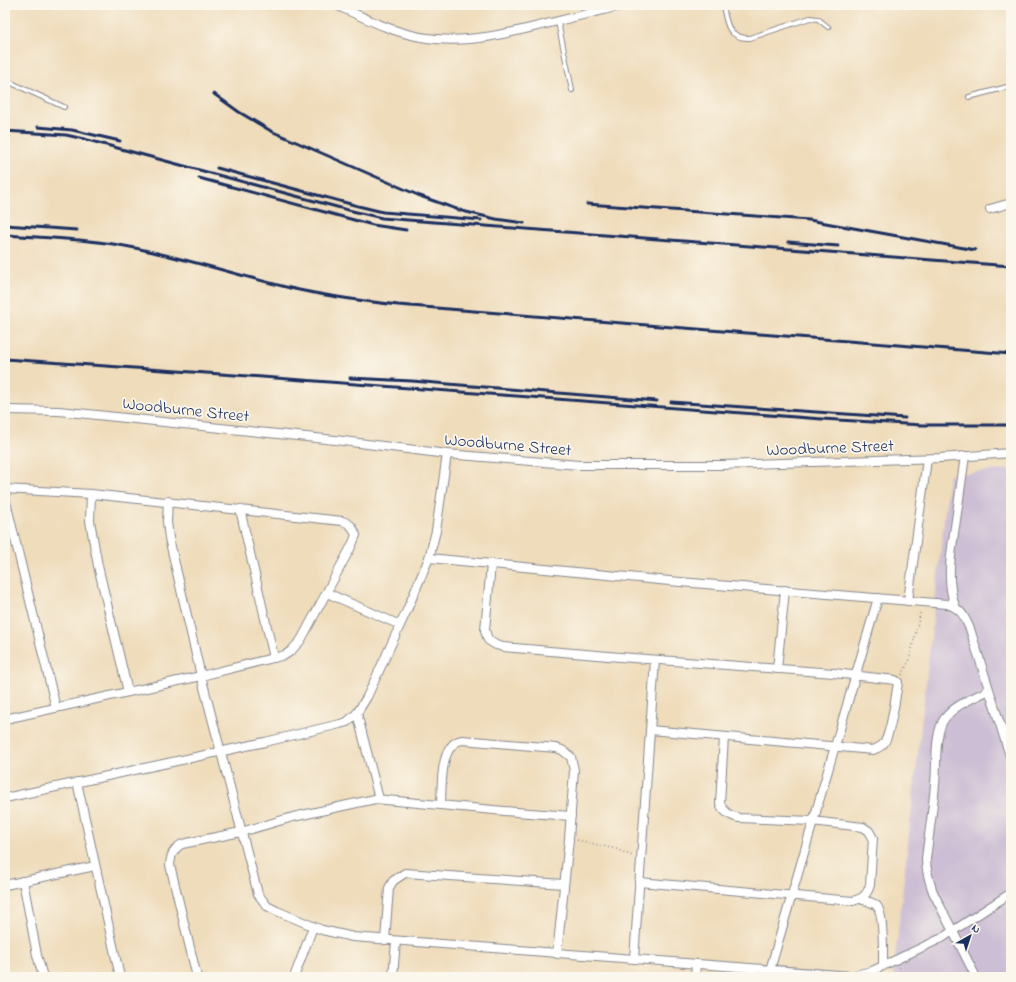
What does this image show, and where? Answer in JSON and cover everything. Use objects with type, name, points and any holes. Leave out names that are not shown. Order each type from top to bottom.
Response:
[{"type":"street","points":[[336,5],[381,25],[402,32],[426,38],[447,40],[515,32],[624,5]]},
{"type":"street","points":[[990,209],[1011,203]]},
{"type":"street","name":"Woodburne Street","points":[[5,410],[59,411],[335,440],[447,454],[579,465],[721,465],[927,459],[1011,453]]},
{"type":"street","points":[[5,798],[220,752],[347,722],[357,713],[367,697],[429,558],[436,531],[447,454]]},
{"type":"street","points":[[955,606],[951,596],[951,560],[965,456]]},
{"type":"street","points":[[908,601],[927,459]]},
{"type":"street","points":[[5,489],[91,494],[342,521],[351,525],[356,535],[327,593],[297,646],[285,655],[201,676],[5,719]]},
{"type":"street","points":[[91,494],[90,521],[98,566],[128,692]]},
{"type":"street","points":[[5,498],[56,708]]},
{"type":"street","points":[[168,502],[167,522],[169,538],[220,752],[258,894],[267,906],[276,911],[313,927],[343,936],[696,964],[768,974],[851,976],[872,971],[942,938],[1011,893]]},
{"type":"street","points":[[240,509],[274,658]]},
{"type":"street","points":[[429,558],[947,604],[955,606],[961,611],[970,629],[1011,759]]},
{"type":"street","points":[[491,564],[485,630],[486,637],[491,642],[503,647],[856,675],[895,680],[898,682],[890,731],[884,744],[873,750],[650,730]]},
{"type":"street","points":[[778,669],[785,590]]},
{"type":"street","points":[[327,593],[400,625]]},
{"type":"street","points":[[768,974],[878,598]]},
{"type":"street","points":[[634,959],[656,660]]},
{"type":"street","points":[[976,977],[933,892],[926,868],[940,727],[945,718],[952,711],[989,690]]},
{"type":"street","points":[[357,713],[379,799]]},
{"type":"street","points":[[639,882],[853,901],[865,896],[870,885],[873,838],[866,828],[860,825],[812,821],[740,818],[731,815],[724,810],[720,803],[724,737]]},
{"type":"street","points":[[441,805],[445,761],[448,749],[457,741],[462,740],[556,748],[567,754],[573,761],[574,770],[571,816],[557,954]]},
{"type":"street","points":[[77,782],[120,977]]},
{"type":"street","points":[[197,977],[170,865],[170,858],[175,848],[182,844],[242,832],[300,815],[368,800],[379,799],[571,816]]},
{"type":"street","points":[[5,885],[95,866]]},
{"type":"street","points":[[385,940],[389,888],[393,881],[405,873],[564,884]]},
{"type":"street","points":[[23,881],[37,955],[43,977]]},
{"type":"street","points":[[860,899],[877,905],[881,915],[883,966]]},
{"type":"street","points":[[294,977],[313,927]]},
{"type":"street","points":[[393,977],[396,941]]},
{"type":"street","points":[[695,977],[696,964]]},
{"type":"lane","points":[[723,5],[729,28],[738,36],[743,38],[750,38],[810,18],[818,19],[828,27]]},
{"type":"lane","points":[[558,22],[572,90]]},
{"type":"lane","points":[[5,80],[64,107]]},
{"type":"lane","points":[[968,97],[1011,86]]},
{"type":"path","points":[[898,682],[909,661],[923,602]]},
{"type":"path","points":[[569,839],[616,849],[641,859]]},
{"type":"shaded area","points":[[1011,469],[1011,977],[893,977],[949,475]]},
{"type":"railway","points":[[214,94],[239,112],[271,131],[420,196],[462,211],[496,219],[524,223]]},
{"type":"railway","points":[[38,127],[72,130],[120,141]]},
{"type":"railway","points":[[5,131],[66,135],[84,139],[382,218],[1011,266]]},
{"type":"railway","points":[[217,168],[383,212],[481,220]]},
{"type":"railway","points":[[199,178],[373,225],[406,230]]},
{"type":"railway","points":[[587,204],[809,220],[975,250]]},
{"type":"railway","points":[[5,225],[77,230]]},
{"type":"railway","points":[[5,235],[70,239],[119,245],[174,257],[290,288],[330,296],[398,305],[1011,354]]},
{"type":"railway","points":[[788,242],[838,246]]},
{"type":"railway","points":[[5,359],[822,419],[922,425],[1011,425]]},
{"type":"railway","points":[[350,378],[412,381],[657,401]]},
{"type":"railway","points":[[671,402],[905,418]]}]
